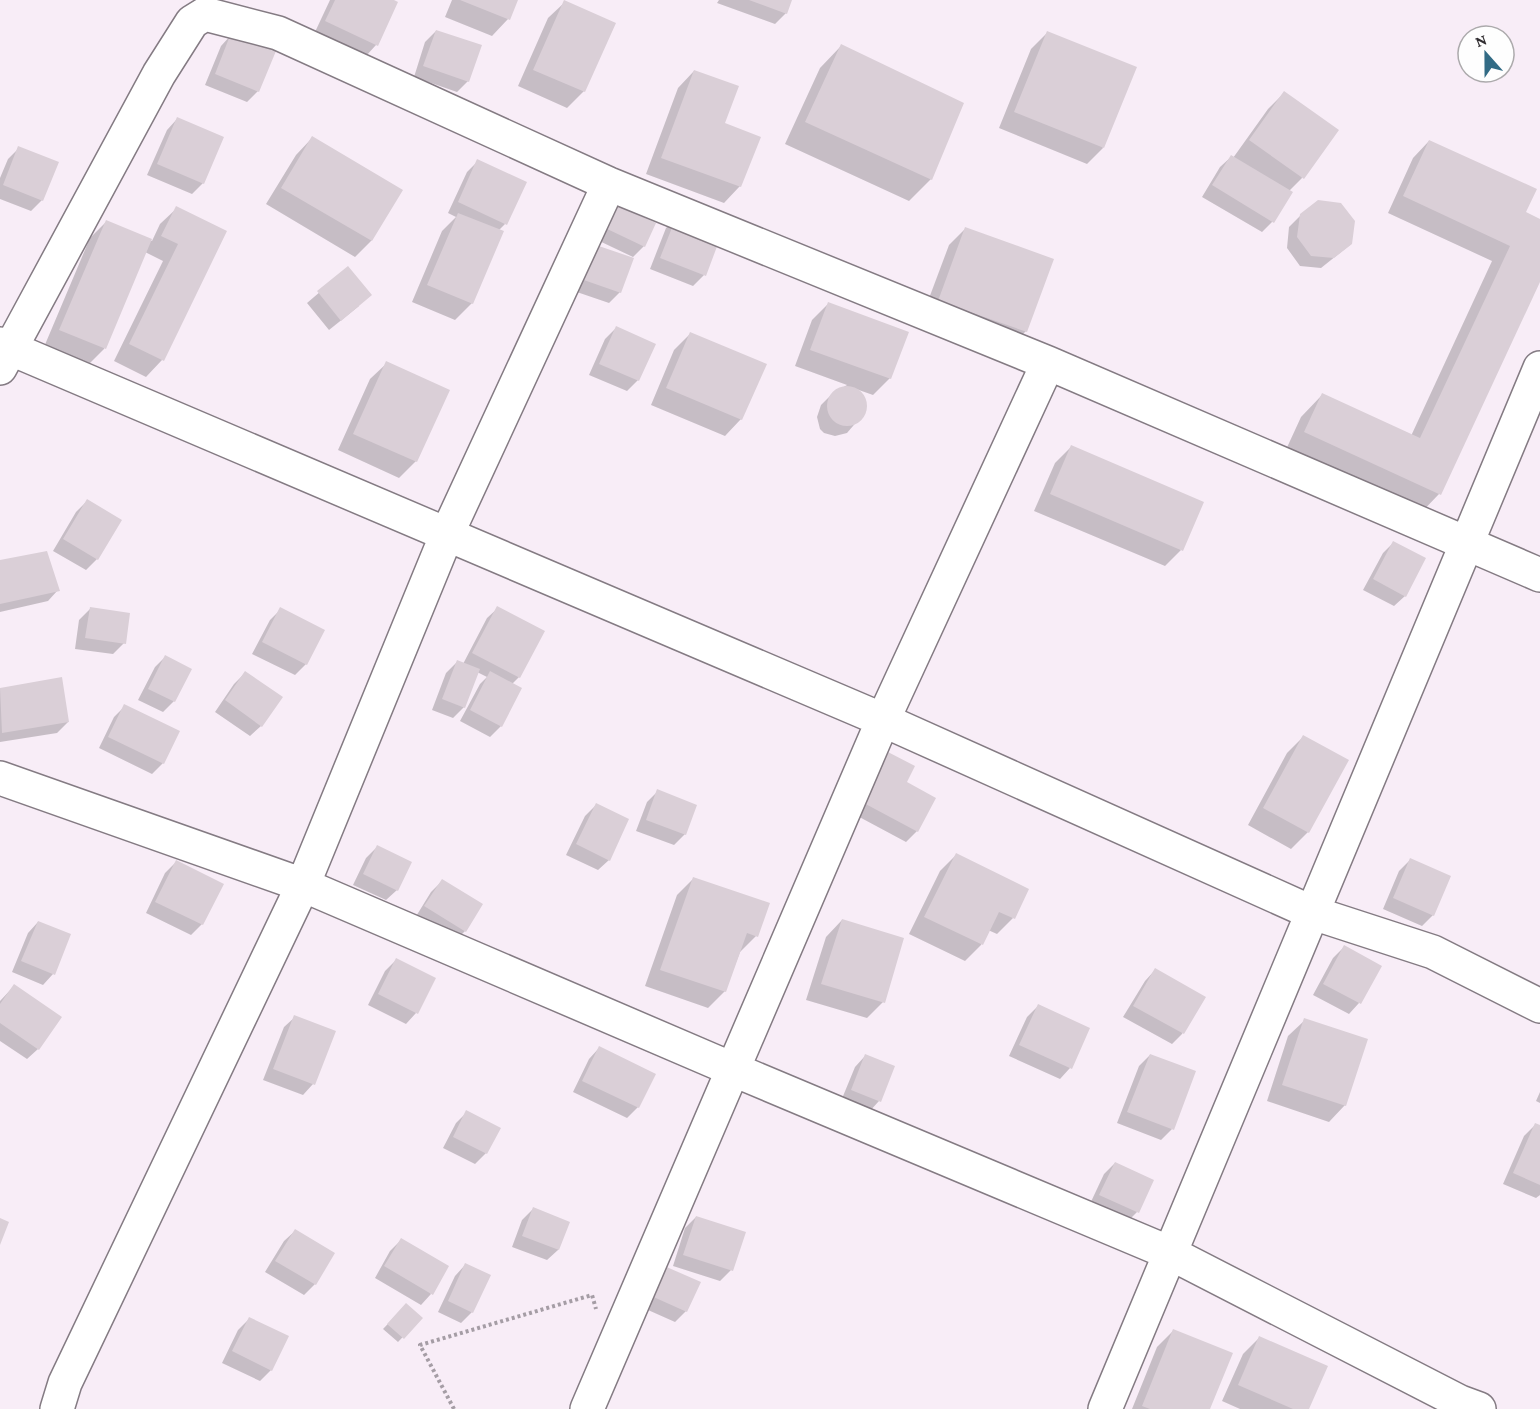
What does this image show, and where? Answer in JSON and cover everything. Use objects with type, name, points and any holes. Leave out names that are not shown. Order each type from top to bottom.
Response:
[{"type":"street","points":[[1540,575],[1048,363],[609,184],[278,33],[206,14],[192,22],[159,74],[4,354],[447,534],[883,720],[1313,913],[1433,952],[1540,1006]]},
{"type":"street","points":[[57,1409],[65,1383],[303,885],[447,534],[609,184]]},
{"type":"street","points":[[587,1409],[883,720],[1048,363]]},
{"type":"street","points":[[1105,1409],[1540,368]]},
{"type":"street","points":[[0,778],[303,885],[1170,1253],[1460,1402],[1479,1409]]},
{"type":"path","points":[[454,1409],[420,1345],[592,1295],[598,1316]]},
{"type":"building","points":[[335,0],[394,0],[398,2],[378,46],[325,21]]},
{"type":"building","points":[[460,0],[518,0],[510,20]]},
{"type":"building","points":[[564,0],[616,23],[585,92],[533,70]]},
{"type":"building","points":[[749,0],[792,0],[787,14]]},
{"type":"building","points":[[436,30],[482,45],[469,82],[423,66]]},
{"type":"building","points":[[1047,31],[1137,67],[1104,148],[1014,112]]},
{"type":"building","points":[[231,33],[276,51],[259,92],[215,74]]},
{"type":"building","points":[[841,44],[964,103],[932,180],[805,122]]},
{"type":"building","points":[[694,70],[739,86],[725,123],[761,137],[741,187],[661,158]]},
{"type":"building","points":[[1284,91],[1339,130],[1304,179],[1249,140]]},
{"type":"building","points":[[177,117],[224,137],[204,184],[157,164]]},
{"type":"building","points":[[312,136],[403,190],[372,241],[281,188]]},
{"type":"building","points":[[1429,140],[1537,189],[1526,212],[1540,219],[1540,282],[1441,495],[1304,432],[1322,393],[1420,438],[1510,246],[1403,196]]},
{"type":"building","points":[[18,146],[59,162],[43,201],[3,185]]},
{"type":"building","points":[[1231,155],[1293,192],[1274,223],[1212,185]]},
{"type":"building","points":[[477,159],[527,182],[507,225],[458,202]]},
{"type":"building","points":[[1318,200],[1341,203],[1355,221],[1352,244],[1334,258],[1311,256],[1297,237],[1300,214]]},
{"type":"building","points":[[614,204],[656,223],[645,247],[603,227]]},
{"type":"building","points":[[176,206],[227,231],[164,361],[129,344],[178,244],[161,236]]},
{"type":"building","points":[[458,213],[504,231],[473,304],[427,285]]},
{"type":"building","points":[[677,215],[722,233],[706,276],[660,258]]},
{"type":"building","points":[[106,220],[152,239],[106,349],[59,330]]},
{"type":"building","points":[[965,227],[1054,259],[1027,332],[938,301]]},
{"type":"building","points":[[590,243],[634,258],[621,293],[578,278]]},
{"type":"building","points":[[348,266],[372,295],[341,321],[317,291]]},
{"type":"building","points":[[828,302],[909,332],[891,379],[810,350]]},
{"type":"building","points":[[616,326],[656,344],[639,381],[599,364]]},
{"type":"building","points":[[690,332],[767,364],[742,420],[666,388]]},
{"type":"building","points":[[386,361],[450,390],[417,462],[353,434]]},
{"type":"building","points":[[847,386],[855,387],[861,392],[866,398],[866,414],[861,420],[855,425],[847,426],[839,425],[833,420],[828,414],[827,406],[828,398],[833,392],[839,387]]},
{"type":"building","points":[[1071,445],[1204,502],[1183,551],[1050,494]]},
{"type":"building","points":[[87,499],[122,520],[98,560],[63,539]]},
{"type":"building","points":[[1393,541],[1426,558],[1406,597],[1373,579]]},
{"type":"building","points":[[47,551],[60,591],[0,604],[0,560]]},
{"type":"building","points":[[497,606],[545,631],[520,678],[472,653]]},
{"type":"building","points":[[90,607],[130,613],[126,644],[85,638]]},
{"type":"building","points":[[280,607],[325,630],[307,665],[262,642]]},
{"type":"building","points":[[165,655],[192,669],[175,702],[148,689]]},
{"type":"building","points":[[457,660],[480,669],[465,708],[442,699]]},
{"type":"building","points":[[245,671],[283,697],[262,727],[225,700]]},
{"type":"building","points":[[490,671],[522,688],[502,727],[470,710]]},
{"type":"building","points":[[62,677],[69,722],[2,733],[0,688]]},
{"type":"building","points":[[124,704],[180,731],[164,764],[108,737]]},
{"type":"building","points":[[1303,735],[1349,760],[1309,833],[1263,808]]},
{"type":"building","points":[[886,751],[915,766],[907,782],[936,798],[918,832],[860,801]]},
{"type":"building","points":[[657,789],[697,805],[686,835],[646,820]]},
{"type":"building","points":[[596,803],[629,819],[610,861],[576,844]]},
{"type":"building","points":[[377,845],[412,862],[398,891],[363,874]]},
{"type":"building","points":[[956,853],[1029,889],[1015,919],[999,912],[983,945],[924,917]]},
{"type":"building","points":[[1410,858],[1451,876],[1434,916],[1393,898]]},
{"type":"building","points":[[176,860],[224,884],[203,925],[155,902]]},
{"type":"building","points":[[693,877],[770,903],[758,937],[747,933],[726,992],[660,970]]},
{"type":"building","points":[[442,879],[483,904],[466,932],[424,906]]},
{"type":"building","points":[[842,919],[904,938],[885,1003],[821,984]]},
{"type":"building","points":[[38,921],[71,934],[55,975],[21,961]]},
{"type":"building","points":[[1344,945],[1382,966],[1361,1004],[1323,984]]},
{"type":"building","points":[[396,958],[436,978],[418,1014],[378,994]]},
{"type":"building","points":[[1155,968],[1206,997],[1184,1034],[1133,1006]]},
{"type":"building","points":[[14,984],[62,1017],[39,1050],[0,1023],[0,1004]]},
{"type":"building","points":[[1038,1004],[1090,1028],[1072,1069],[1019,1045]]},
{"type":"building","points":[[294,1015],[336,1031],[315,1085],[273,1069]]},
{"type":"building","points":[[1304,1018],[1368,1039],[1346,1106],[1282,1085]]},
{"type":"building","points":[[599,1046],[656,1074],[639,1108],[582,1081]]},
{"type":"building","points":[[865,1054],[895,1066],[881,1102],[851,1090]]},
{"type":"building","points":[[1150,1054],[1196,1071],[1174,1130],[1127,1112]]},
{"type":"building","points":[[466,1110],[501,1128],[487,1154],[453,1137]]},
{"type":"building","points":[[1535,1123],[1540,1125],[1540,1185],[1513,1173]]},
{"type":"building","points":[[1115,1162],[1154,1180],[1139,1213],[1099,1195]]},
{"type":"building","points":[[533,1207],[570,1222],[559,1250],[522,1236]]},
{"type":"building","points":[[696,1216],[746,1232],[733,1271],[683,1255]]},
{"type":"building","points":[[0,1218],[9,1222],[0,1245]]},
{"type":"building","points":[[295,1229],[335,1253],[316,1285],[275,1261]]},
{"type":"building","points":[[401,1238],[449,1266],[433,1295],[384,1266]]},
{"type":"building","points":[[465,1263],[491,1275],[473,1313],[448,1301]]},
{"type":"building","points":[[662,1265],[701,1282],[687,1312],[649,1295]]},
{"type":"building","points":[[406,1303],[423,1318],[404,1339],[387,1324]]},
{"type":"building","points":[[249,1317],[289,1336],[272,1371],[232,1351]]},
{"type":"building","points":[[1173,1329],[1233,1353],[1210,1409],[1150,1409],[1142,1406]]},
{"type":"building","points":[[1259,1336],[1328,1366],[1309,1409],[1293,1409],[1238,1385]]}]
